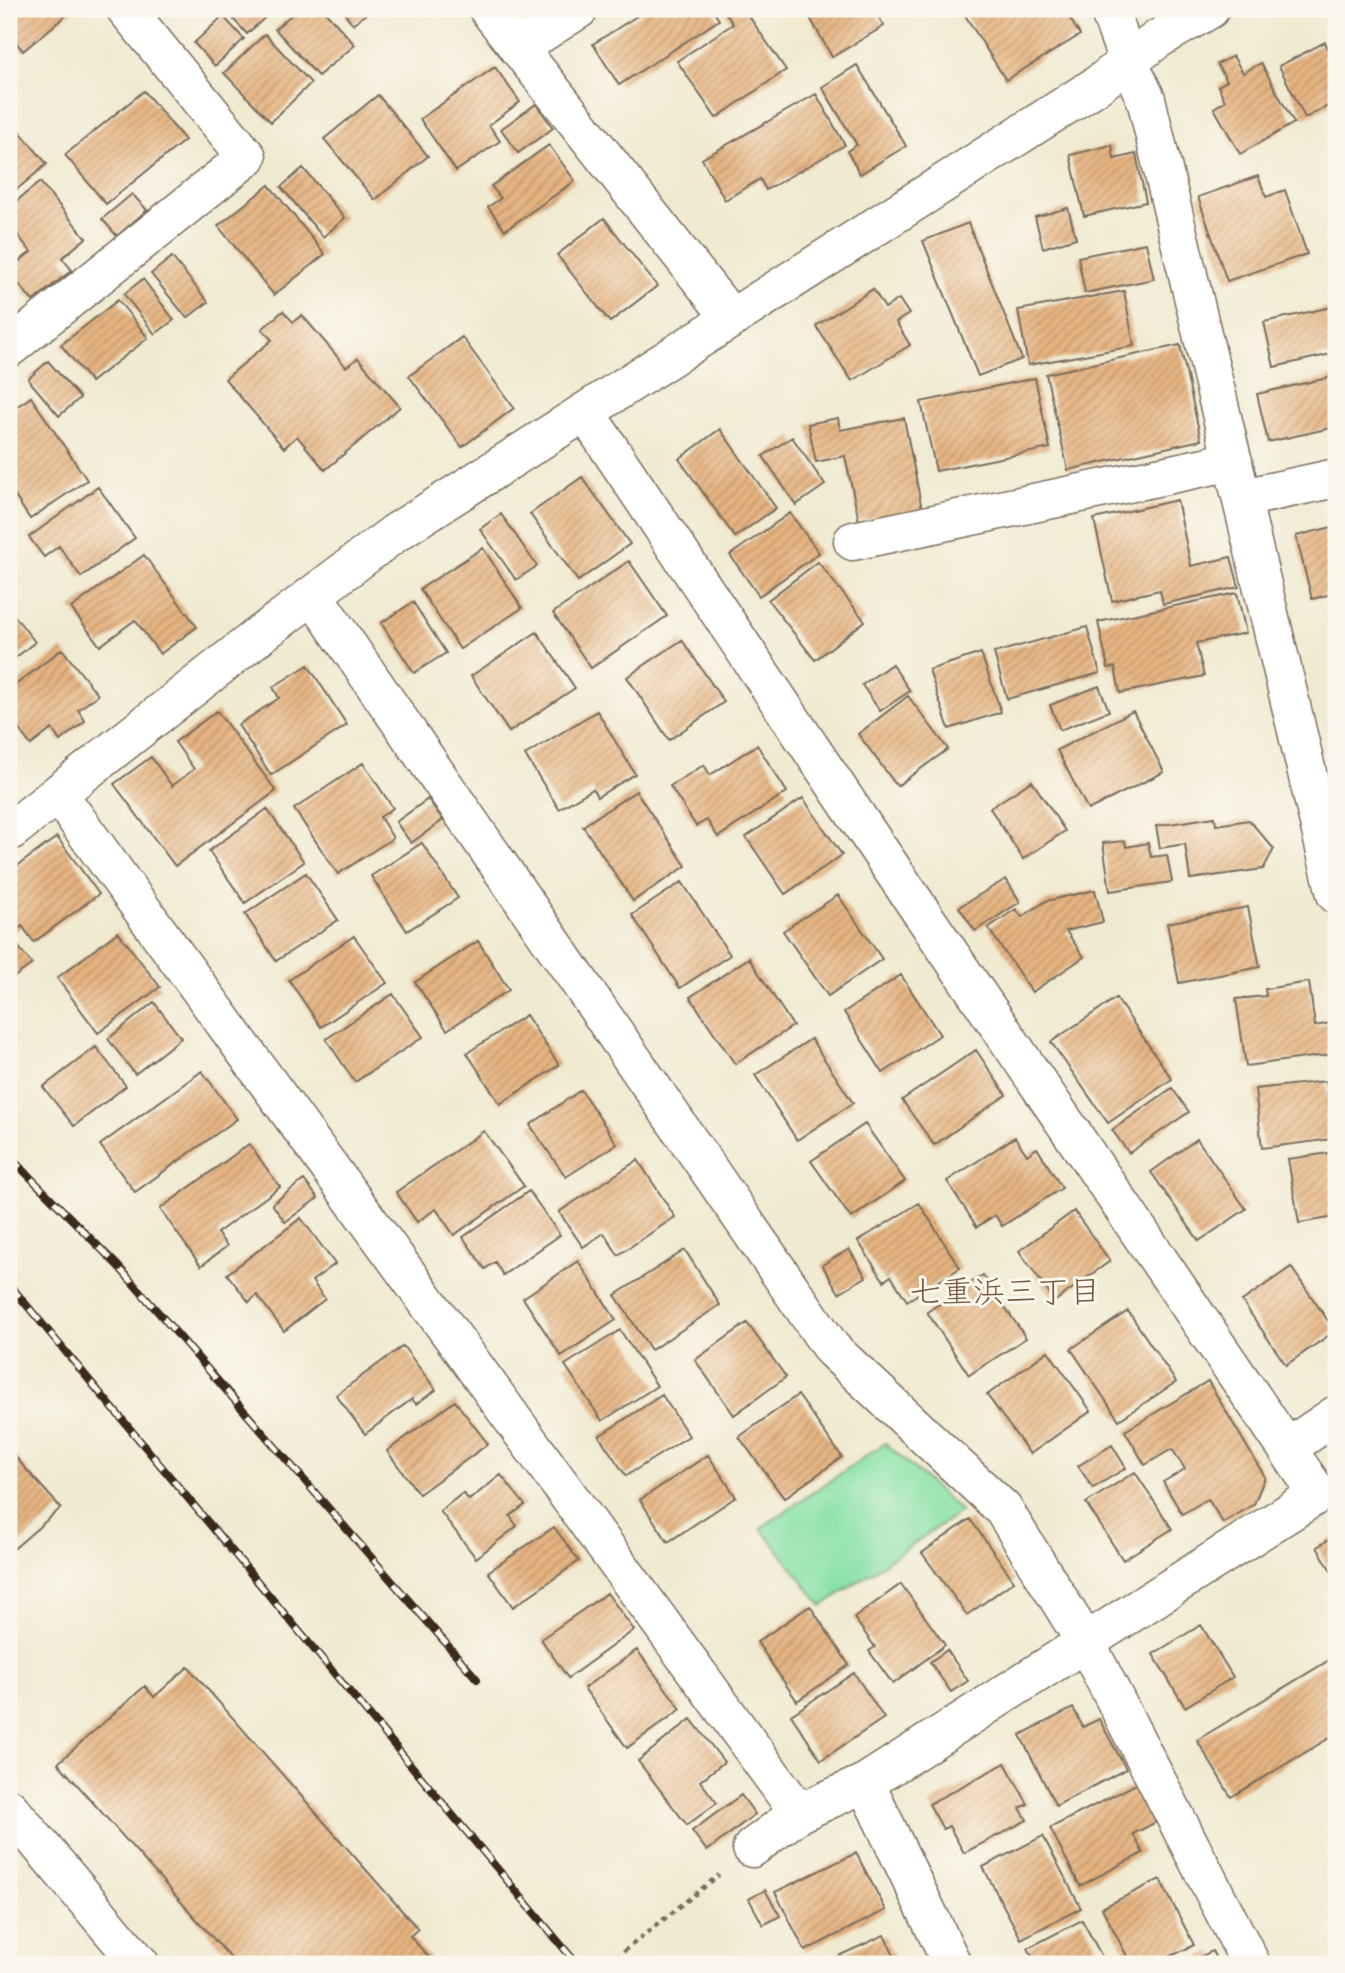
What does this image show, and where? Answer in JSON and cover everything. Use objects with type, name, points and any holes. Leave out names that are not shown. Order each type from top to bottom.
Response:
[{"type":"street","points":[[9,348],[247,157],[126,9]]},
{"type":"street","points":[[488,9],[731,318]]},
{"type":"street","points":[[518,48],[579,9]]},
{"type":"street","points":[[1109,9],[1128,61],[1146,99],[1336,894]]},
{"type":"street","points":[[9,832],[395,533],[1096,86],[1158,39],[1210,9]]},
{"type":"street","points":[[585,412],[879,850],[1318,1494],[865,1783],[799,1813],[752,1848]]},
{"type":"street","points":[[853,541],[1233,460]]},
{"type":"street","points":[[1243,498],[1336,478]]},
{"type":"street","points":[[313,594],[832,1349],[1003,1509],[1086,1643],[1251,1964]]},
{"type":"street","points":[[58,794],[799,1813]]},
{"type":"street","points":[[1287,1448],[1336,1415]]},
{"type":"street","points":[[865,1783],[952,1964]]},
{"type":"street","points":[[9,1808],[140,1964]]},
{"type":"path","points":[[610,1964],[696,1892]]},
{"type":"green space","points":[[885,1443],[961,1511],[822,1606],[761,1528]]},
{"type":"building","points":[[9,9],[74,9],[23,51],[9,34]]},
{"type":"building","points":[[224,9],[274,9],[247,34]]},
{"type":"building","points":[[298,9],[323,9],[355,45],[318,76],[275,29]]},
{"type":"building","points":[[341,9],[372,9],[353,24]]},
{"type":"building","points":[[648,9],[712,9],[719,20],[619,85],[593,44]]},
{"type":"building","points":[[723,9],[744,9],[786,70],[716,118],[677,61],[733,24]]},
{"type":"building","points":[[822,9],[874,9],[884,26],[832,57],[809,16]]},
{"type":"building","points":[[961,9],[1064,9],[1080,35],[1006,80]]},
{"type":"building","points":[[223,16],[244,39],[215,66],[194,43]]},
{"type":"building","points":[[265,34],[311,83],[271,122],[224,73]]},
{"type":"building","points":[[1325,42],[1336,65],[1336,102],[1305,118],[1279,66]]},
{"type":"building","points":[[1233,56],[1243,73],[1261,63],[1294,123],[1240,154],[1214,108],[1225,101],[1218,86],[1227,81],[1217,64]]},
{"type":"building","points":[[857,65],[906,146],[860,174],[847,151],[857,145],[822,87]]},
{"type":"building","points":[[495,67],[520,102],[489,125],[500,141],[456,171],[420,119]]},
{"type":"building","points":[[144,91],[185,140],[106,204],[65,155]]},
{"type":"building","points":[[816,94],[845,145],[766,190],[760,179],[725,200],[702,159]]},
{"type":"building","points":[[378,95],[428,156],[375,200],[324,139]]},
{"type":"building","points":[[536,104],[553,128],[518,153],[501,129]]},
{"type":"building","points":[[9,119],[47,164],[9,196]]},
{"type":"building","points":[[549,145],[575,181],[505,230],[488,207],[501,198],[491,186]]},
{"type":"building","points":[[1112,145],[1114,159],[1136,154],[1146,202],[1084,216],[1070,155]]},
{"type":"building","points":[[303,168],[345,218],[323,237],[281,187]]},
{"type":"building","points":[[1258,176],[1266,197],[1285,190],[1307,254],[1227,281],[1198,197]]},
{"type":"building","points":[[40,182],[86,238],[62,258],[72,270],[33,301],[9,273],[9,269],[31,252],[9,224],[9,207]]},
{"type":"building","points":[[269,185],[325,254],[274,295],[218,226]]},
{"type":"building","points":[[132,194],[147,210],[117,236],[102,219]]},
{"type":"building","points":[[1068,208],[1076,238],[1043,248],[1035,217]]},
{"type":"building","points":[[604,218],[657,286],[610,322],[557,255]]},
{"type":"building","points":[[968,223],[1022,359],[978,376],[923,241]]},
{"type":"building","points":[[1146,243],[1154,279],[1085,293],[1078,257]]},
{"type":"building","points":[[172,257],[208,302],[187,318],[151,274]]},
{"type":"building","points":[[143,279],[174,320],[155,334],[124,294]]},
{"type":"building","points":[[873,289],[885,308],[899,299],[909,314],[896,322],[910,345],[852,381],[816,326]]},
{"type":"building","points":[[1124,291],[1134,346],[1028,365],[1018,310]]},
{"type":"building","points":[[118,300],[148,338],[91,382],[61,345]]},
{"type":"building","points":[[1336,306],[1336,353],[1274,367],[1264,322]]},
{"type":"building","points":[[283,311],[293,322],[302,315],[346,367],[358,358],[400,407],[325,470],[297,436],[284,448],[225,379],[272,340],[262,329]]},
{"type":"building","points":[[462,337],[514,408],[462,447],[409,376]]},
{"type":"building","points":[[1180,345],[1201,440],[1068,470],[1046,374]]},
{"type":"building","points":[[48,361],[80,398],[59,416],[28,379]]},
{"type":"building","points":[[1336,376],[1336,427],[1268,442],[1257,394]]},
{"type":"building","points":[[1035,378],[1050,448],[936,471],[921,402]]},
{"type":"building","points":[[31,397],[87,480],[30,519],[9,487],[9,412]]},
{"type":"building","points":[[838,418],[840,430],[904,418],[922,509],[859,521],[845,456],[816,462],[808,424]]},
{"type":"building","points":[[720,429],[776,508],[735,537],[679,459]]},
{"type":"building","points":[[792,437],[825,485],[796,505],[763,456]]},
{"type":"building","points":[[582,477],[630,544],[578,581],[530,514]]},
{"type":"building","points":[[98,487],[135,538],[81,577],[59,546],[44,557],[29,537]]},
{"type":"building","points":[[1177,500],[1191,566],[1231,557],[1239,587],[1163,604],[1160,590],[1112,601],[1094,519]]},
{"type":"building","points":[[790,513],[819,553],[759,596],[730,555]]},
{"type":"building","points":[[501,514],[537,566],[516,580],[480,529]]},
{"type":"building","points":[[1336,526],[1336,593],[1312,599],[1296,536]]},
{"type":"building","points":[[483,548],[522,608],[460,649],[420,589]]},
{"type":"building","points":[[144,555],[197,627],[160,654],[135,620],[100,646],[71,608]]},
{"type":"building","points":[[629,561],[667,616],[591,668],[553,613]]},
{"type":"building","points":[[818,562],[865,621],[815,660],[768,600]]},
{"type":"building","points":[[1237,593],[1246,633],[1196,643],[1204,676],[1120,693],[1115,667],[1108,668],[1098,622]]},
{"type":"building","points":[[413,602],[446,653],[414,673],[381,623]]},
{"type":"building","points":[[9,609],[35,642],[9,663]]},
{"type":"building","points":[[1087,627],[1100,673],[1007,699],[994,653]]},
{"type":"building","points":[[537,632],[575,688],[509,732],[471,676]]},
{"type":"building","points":[[682,640],[724,702],[669,740],[627,677]]},
{"type":"building","points":[[62,649],[98,695],[78,710],[85,721],[60,741],[52,729],[31,745],[9,717],[9,690]]},
{"type":"building","points":[[981,653],[1001,712],[949,729],[929,670]]},
{"type":"building","points":[[892,664],[910,691],[880,711],[862,685]]},
{"type":"building","points":[[308,665],[347,725],[271,775],[238,725],[279,698],[273,687]]},
{"type":"building","points":[[1099,686],[1109,711],[1060,730],[1050,705]]},
{"type":"building","points":[[908,696],[948,749],[897,786],[858,734]]},
{"type":"building","points":[[217,711],[276,791],[175,866],[114,784],[151,757],[172,786],[194,769],[175,742]]},
{"type":"building","points":[[597,711],[635,774],[597,797],[593,789],[559,809],[525,755]]},
{"type":"building","points":[[1133,711],[1164,772],[1088,810],[1057,750]]},
{"type":"building","points":[[757,745],[787,792],[718,837],[707,820],[696,826],[670,786],[704,765],[710,775]]},
{"type":"building","points":[[363,763],[393,808],[380,817],[393,838],[338,874],[294,809]]},
{"type":"building","points":[[1032,781],[1065,831],[1023,859],[990,808]]},
{"type":"building","points":[[636,791],[686,866],[633,901],[583,826]]},
{"type":"building","points":[[803,798],[842,855],[785,894],[746,837]]},
{"type":"building","points":[[428,799],[443,820],[411,843],[396,822]]},
{"type":"building","points":[[267,809],[304,862],[245,903],[209,851]]},
{"type":"building","points":[[1215,817],[1216,825],[1249,820],[1274,849],[1263,869],[1190,879],[1185,844],[1160,848],[1156,826]]},
{"type":"building","points":[[57,837],[99,894],[34,942],[22,926],[14,932],[9,926],[9,872]]},
{"type":"building","points":[[1125,841],[1126,847],[1148,843],[1151,857],[1167,855],[1172,882],[1110,891],[1103,843]]},
{"type":"building","points":[[422,843],[458,898],[407,931],[371,876]]},
{"type":"building","points":[[306,873],[338,920],[276,961],[245,914]]},
{"type":"building","points":[[1006,879],[1020,902],[975,931],[959,907]]},
{"type":"building","points":[[682,882],[730,955],[680,988],[632,915]]},
{"type":"building","points":[[1095,890],[1103,922],[1066,931],[1084,957],[1032,992],[988,928],[1016,909],[1022,917],[1046,901]]},
{"type":"building","points":[[838,895],[882,959],[828,996],[783,931]]},
{"type":"building","points":[[1248,907],[1260,967],[1179,983],[1167,923]]},
{"type":"building","points":[[118,932],[160,987],[98,1033],[57,978]]},
{"type":"building","points":[[9,935],[32,964],[9,981]]},
{"type":"building","points":[[354,936],[387,983],[321,1027],[289,980]]},
{"type":"building","points":[[478,941],[509,990],[447,1030],[415,982]]},
{"type":"building","points":[[749,958],[793,1026],[735,1064],[690,997]]},
{"type":"building","points":[[901,975],[940,1035],[883,1073],[844,1012]]},
{"type":"building","points":[[1309,982],[1315,1026],[1331,1023],[1335,1054],[1246,1066],[1236,999],[1266,996],[1265,989]]},
{"type":"building","points":[[393,994],[423,1037],[355,1082],[326,1039]]},
{"type":"building","points":[[1116,998],[1172,1079],[1108,1123],[1051,1042]]},
{"type":"building","points":[[154,1002],[181,1038],[135,1074],[108,1039]]},
{"type":"building","points":[[526,1015],[559,1065],[500,1104],[467,1053]]},
{"type":"building","points":[[811,1039],[853,1103],[797,1140],[755,1075]]},
{"type":"building","points":[[96,1047],[126,1086],[74,1126],[43,1087]]},
{"type":"building","points":[[976,1050],[1006,1095],[934,1145],[902,1100]]},
{"type":"building","points":[[202,1071],[237,1119],[135,1192],[100,1145]]},
{"type":"building","points":[[1326,1081],[1333,1139],[1262,1148],[1255,1089]]},
{"type":"building","points":[[1172,1088],[1189,1112],[1129,1153],[1112,1130]]},
{"type":"building","points":[[581,1090],[617,1144],[566,1177],[530,1125]]},
{"type":"building","points":[[865,1124],[905,1181],[851,1218],[811,1161]]},
{"type":"building","points":[[484,1131],[524,1186],[454,1235],[436,1209],[417,1222],[396,1192]]},
{"type":"building","points":[[1015,1137],[1027,1155],[1037,1148],[1062,1188],[1002,1226],[995,1215],[977,1227],[947,1181]]},
{"type":"building","points":[[1197,1139],[1246,1209],[1199,1241],[1151,1172]]},
{"type":"building","points":[[249,1144],[280,1187],[217,1233],[227,1246],[201,1266],[160,1209]]},
{"type":"building","points":[[1336,1152],[1336,1217],[1299,1223],[1288,1159]]},
{"type":"building","points":[[638,1160],[675,1217],[618,1255],[604,1233],[583,1247],[559,1212]]},
{"type":"building","points":[[304,1180],[318,1198],[285,1222],[272,1204]]},
{"type":"building","points":[[529,1191],[560,1235],[503,1275],[495,1262],[485,1269],[463,1237]]},
{"type":"building","points":[[919,1203],[960,1268],[907,1301],[891,1276],[884,1281],[858,1241]]},
{"type":"building","points":[[1074,1211],[1110,1261],[1055,1301],[1019,1251]]},
{"type":"building","points":[[301,1218],[335,1264],[312,1281],[325,1299],[284,1331],[257,1295],[249,1302],[227,1274]]},
{"type":"building","points":[[849,1249],[866,1277],[839,1293],[822,1265]]},
{"type":"building","points":[[685,1250],[720,1305],[651,1350],[615,1295]]},
{"type":"building","points":[[578,1261],[616,1320],[561,1356],[523,1298]]},
{"type":"building","points":[[1291,1267],[1335,1331],[1286,1365],[1242,1301]]},
{"type":"building","points":[[983,1275],[1026,1338],[969,1375],[927,1312]]},
{"type":"building","points":[[1128,1311],[1176,1382],[1119,1420],[1071,1349]]},
{"type":"building","points":[[747,1323],[786,1377],[734,1415],[695,1360]]},
{"type":"building","points":[[620,1330],[657,1386],[602,1421],[565,1365]]},
{"type":"building","points":[[403,1346],[436,1390],[416,1404],[412,1399],[365,1434],[336,1395]]},
{"type":"building","points":[[1048,1351],[1091,1411],[1030,1454],[987,1395]]},
{"type":"building","points":[[1208,1381],[1265,1477],[1254,1504],[1223,1523],[1208,1499],[1182,1514],[1163,1482],[1185,1469],[1172,1449],[1145,1465],[1125,1431]]},
{"type":"building","points":[[662,1395],[689,1436],[626,1476],[599,1436]]},
{"type":"building","points":[[798,1395],[842,1457],[784,1498],[739,1437]]},
{"type":"building","points":[[455,1401],[488,1444],[419,1494],[387,1451]]},
{"type":"building","points":[[1112,1445],[1126,1468],[1093,1488],[1078,1466]]},
{"type":"building","points":[[9,1450],[61,1508],[9,1553]]},
{"type":"building","points":[[708,1455],[736,1497],[668,1542],[640,1500]]},
{"type":"building","points":[[1135,1472],[1172,1529],[1123,1560],[1086,1503]]},
{"type":"building","points":[[501,1475],[525,1505],[510,1516],[517,1526],[476,1558],[440,1511],[463,1493],[469,1500]]},
{"type":"building","points":[[970,1519],[1014,1581],[967,1615],[922,1553]]},
{"type":"building","points":[[554,1527],[579,1561],[513,1607],[488,1572]]},
{"type":"building","points":[[1336,1535],[1336,1579],[1317,1547]]},
{"type":"building","points":[[901,1584],[945,1645],[893,1684],[869,1651],[875,1647],[854,1618]]},
{"type":"building","points":[[607,1593],[634,1630],[568,1678],[541,1639]]},
{"type":"building","points":[[810,1606],[849,1665],[797,1701],[757,1642]]},
{"type":"building","points":[[1201,1625],[1233,1677],[1185,1707],[1153,1654]]},
{"type":"building","points":[[637,1650],[681,1709],[627,1748],[584,1688]]},
{"type":"building","points":[[947,1650],[968,1681],[951,1692],[930,1662]]},
{"type":"building","points":[[1336,1656],[1336,1734],[1231,1797],[1197,1740]]},
{"type":"building","points":[[188,1667],[418,1929],[410,1936],[435,1964],[236,1964],[58,1763],[145,1686],[154,1697]]},
{"type":"building","points":[[854,1673],[884,1718],[821,1760],[791,1715]]},
{"type":"building","points":[[1073,1708],[1083,1727],[1099,1719],[1126,1769],[1056,1806],[1020,1735]]},
{"type":"building","points":[[691,1719],[724,1762],[700,1781],[717,1803],[687,1825],[638,1761]]},
{"type":"building","points":[[1005,1763],[1028,1804],[1020,1808],[1027,1820],[964,1853],[949,1826],[943,1829],[929,1804]]},
{"type":"building","points":[[1138,1783],[1158,1821],[1133,1834],[1143,1853],[1080,1886],[1050,1828]]},
{"type":"building","points":[[741,1795],[755,1814],[707,1851],[692,1831]]},
{"type":"building","points":[[1043,1836],[1081,1908],[1021,1939],[983,1867]]},
{"type":"building","points":[[856,1853],[886,1910],[805,1951],[775,1892]]},
{"type":"building","points":[[1160,1879],[1194,1945],[1155,1964],[1131,1964],[1102,1908]]},
{"type":"building","points":[[765,1890],[780,1916],[763,1925],[749,1899]]},
{"type":"building","points":[[1082,1920],[1106,1964],[1036,1964],[1028,1948]]},
{"type":"building","points":[[884,1935],[898,1964],[821,1964]]},
{"type":"building","points":[[1212,1951],[1219,1964],[1186,1964]]},
{"type":"railway","points":[[9,1156],[118,1266],[477,1679]]},
{"type":"railway","points":[[9,1284],[577,1964]]},
{"type":"district","name":"七重浜三丁目","points":[[1005,1291]]}]
